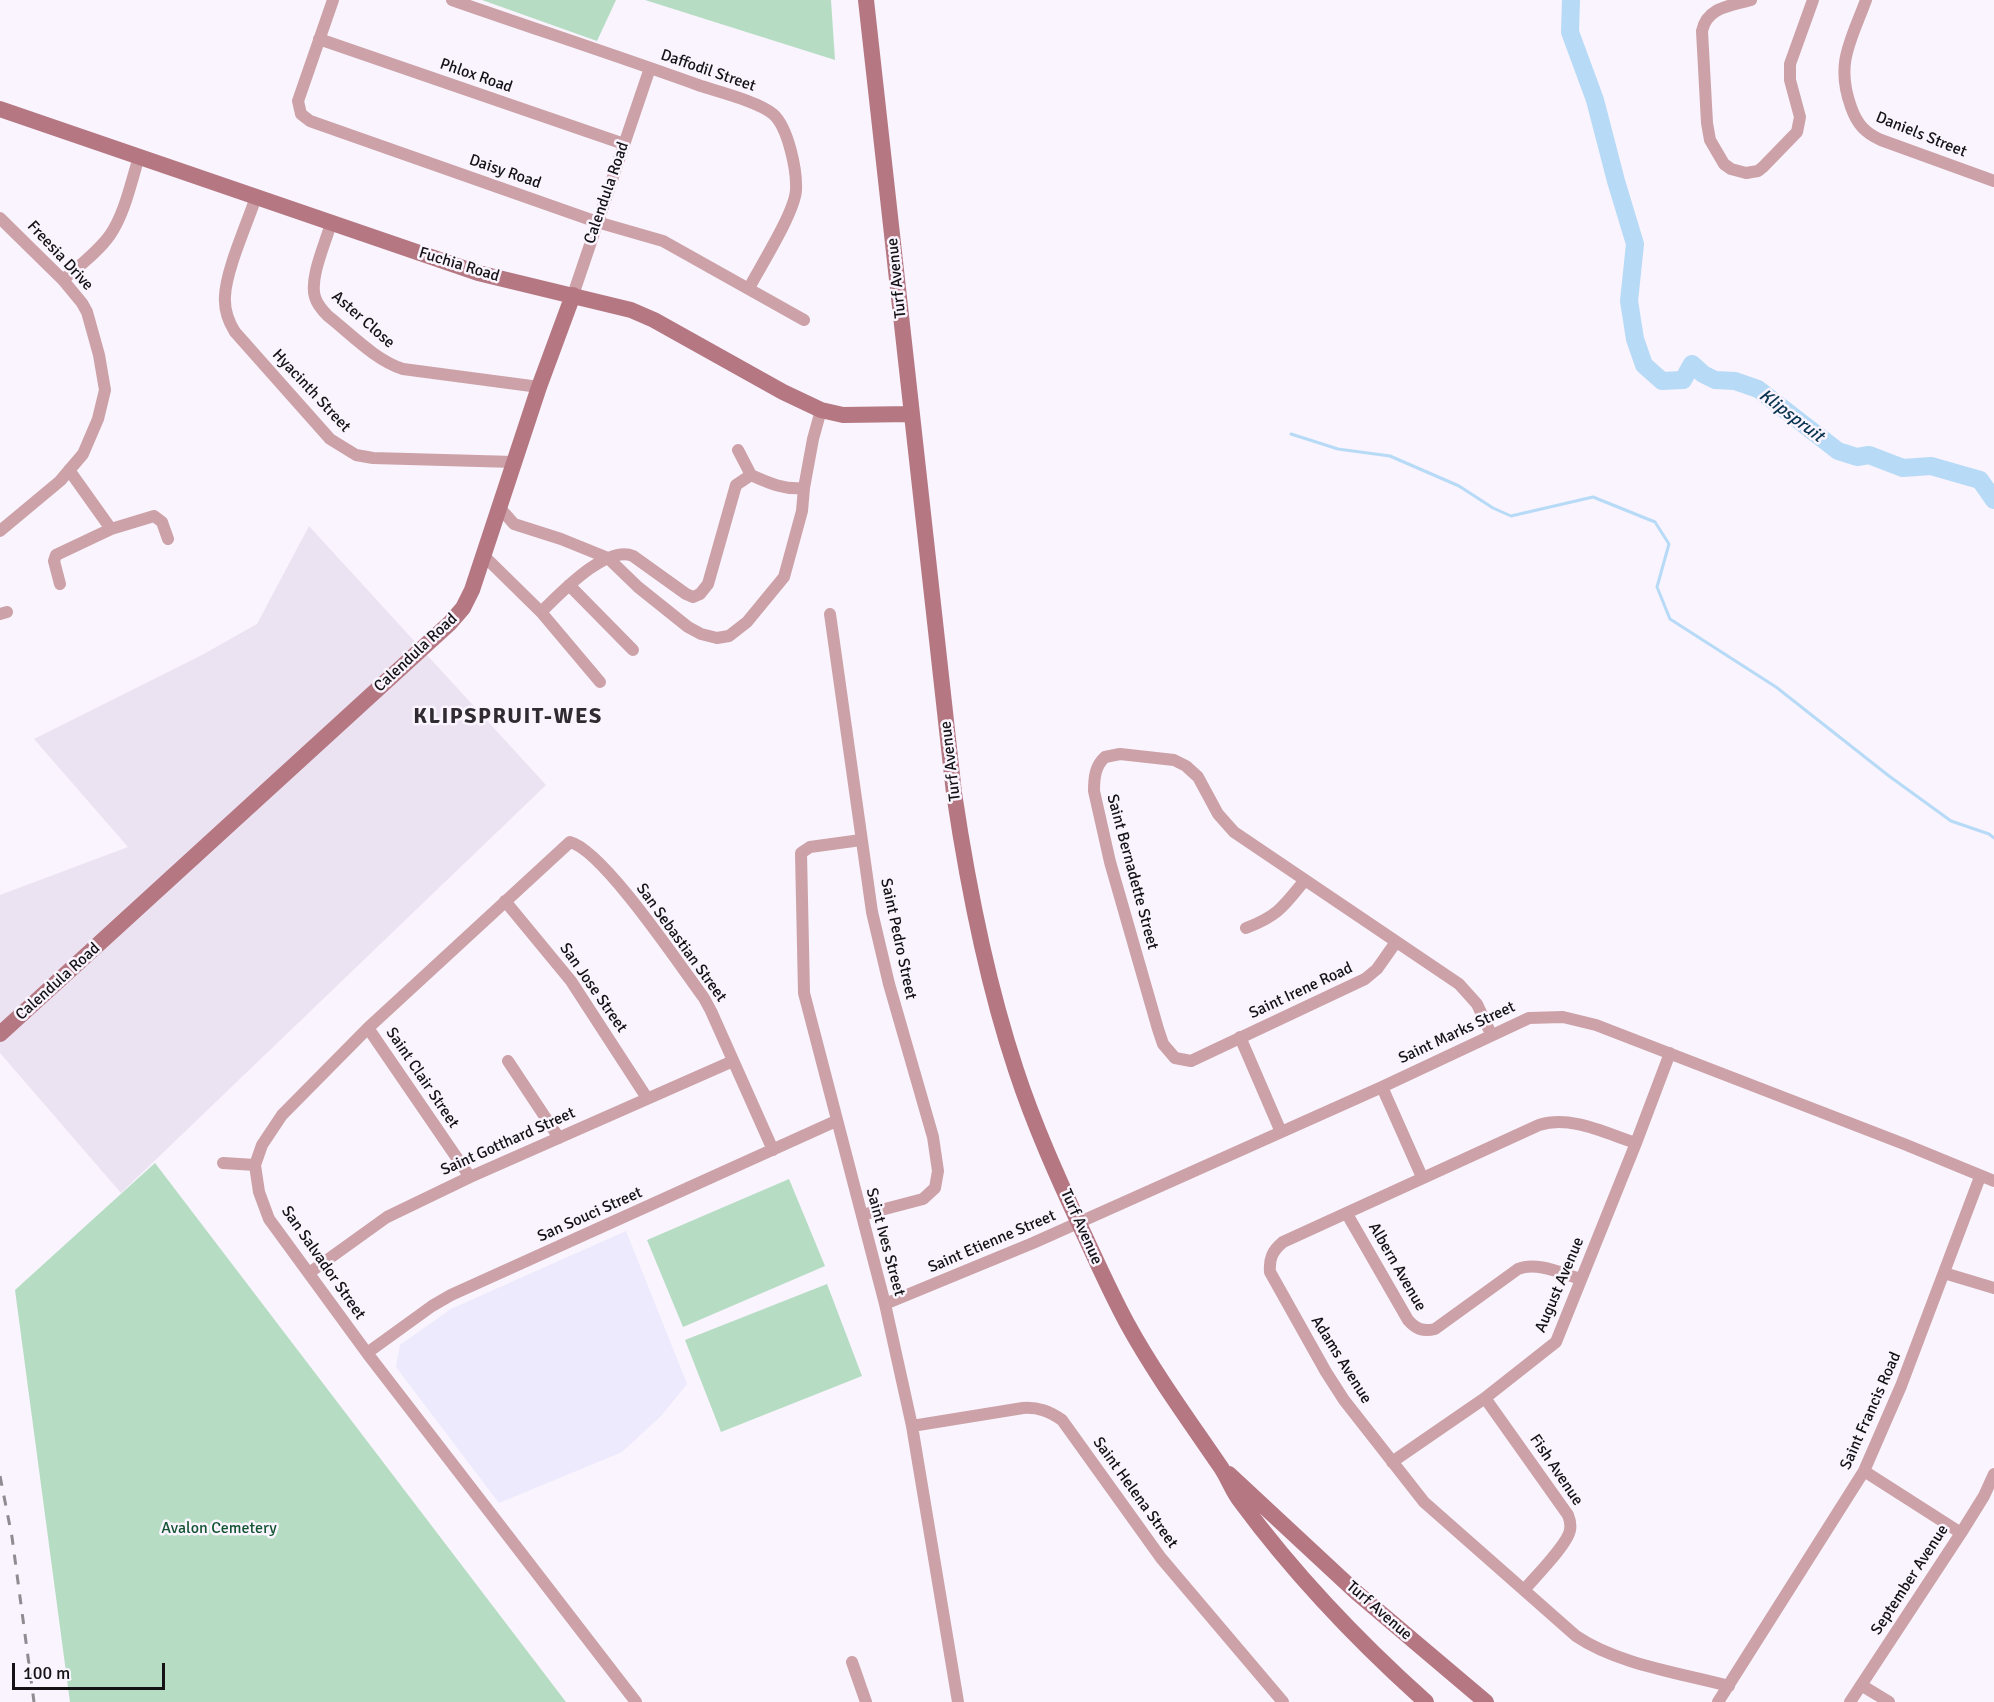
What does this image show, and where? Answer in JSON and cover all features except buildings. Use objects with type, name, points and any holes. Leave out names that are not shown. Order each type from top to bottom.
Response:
[{"type":"main road","name":"Turf Avenue","points":[[866,0],[954,793],[975,916],[1001,1021],[1016,1070],[1045,1147],[1108,1287],[1134,1335],[1189,1423],[1221,1468],[1238,1499],[1306,1581],[1374,1653],[1426,1702]]},
{"type":"main road","name":"Fuchia Road","points":[[0,108],[478,273],[618,305],[641,314],[773,387],[820,410],[843,415],[912,414]]},
{"type":"main road","name":"Calendula Road","points":[[0,1034],[450,623],[468,600],[573,295]]},
{"type":"main road","name":"Turf Avenue","points":[[1221,1468],[1247,1489],[1357,1593],[1486,1702]]},
{"type":"street","name":"Daisy Road","points":[[333,0],[298,100],[301,114],[310,122],[597,222],[663,241],[804,320]]},
{"type":"street","name":"Daffodil Street","points":[[452,0],[763,108],[774,115],[785,131],[796,194],[749,288]]},
{"type":"street","points":[[1750,0],[1715,11],[1706,19],[1702,31],[1710,140],[1724,164],[1731,169],[1746,173],[1758,171],[1797,132],[1800,117],[1790,80],[1790,64],[1813,0]]},
{"type":"street","name":"Daniels Street","points":[[1866,0],[1844,66],[1845,90],[1857,122],[1866,132],[1881,140],[1994,181]]},
{"type":"street","name":"Phlox Road","points":[[319,39],[624,144]]},
{"type":"street","name":"Calendula Road","points":[[573,295],[650,68]]},
{"type":"street","points":[[63,280],[103,244],[111,233],[139,157]]},
{"type":"street","name":"Hyacinth Street","points":[[256,197],[229,276],[225,297],[227,315],[235,332],[330,439],[356,455],[373,458],[514,462]]},
{"type":"street","name":"Freesia Drive","points":[[0,218],[63,280],[87,312],[99,355],[105,390],[98,419],[83,454],[69,470],[0,531]]},
{"type":"street","name":"Aster Close","points":[[331,223],[314,279],[314,296],[328,316],[376,355],[403,369],[540,387]]},
{"type":"street","points":[[499,507],[514,524],[561,539],[608,558],[638,587],[688,627],[701,634],[717,638],[729,636],[747,622],[784,577],[802,511],[804,488],[820,410]]},
{"type":"street","points":[[738,450],[751,475],[786,489],[804,488]]},
{"type":"street","points":[[69,470],[111,529]]},
{"type":"street","points":[[541,612],[569,585],[595,565],[624,553],[631,555],[686,594],[696,597],[708,584],[736,485],[751,475]]},
{"type":"street","points":[[60,584],[54,561],[56,555],[111,529],[154,516],[162,522],[168,539]]},
{"type":"street","points":[[483,555],[541,612],[600,682]]},
{"type":"street","points":[[569,585],[633,650]]},
{"type":"street","name":"Saint Pedro Street","points":[[830,614],[875,926],[889,984],[933,1137],[938,1171],[935,1188],[923,1199],[862,1215]]},
{"type":"street","name":"Saint Bernadette Street","points":[[1240,1038],[1191,1060],[1174,1058],[1163,1044],[1096,807],[1094,780],[1097,766],[1105,757],[1111,755],[1178,761],[1194,772],[1218,814],[1234,832],[1459,984],[1477,1004],[1491,1034]]},
{"type":"street","name":"Saint Ives Street","points":[[861,840],[806,848],[801,853],[804,993],[885,1304],[912,1426],[957,1702]]},
{"type":"street","name":"San Sebastian Street","points":[[505,901],[567,843],[580,845],[590,852],[642,913],[708,1005],[773,1150]]},
{"type":"street","points":[[1246,928],[1279,912],[1305,880]]},
{"type":"street","points":[[223,1163],[255,1165],[266,1138],[276,1122],[368,1028],[505,901]]},
{"type":"street","name":"San Jose Street","points":[[505,901],[571,981],[647,1098]]},
{"type":"street","name":"Saint Irene Road","points":[[1240,1038],[1372,975],[1396,942]]},
{"type":"street","name":"Saint Marks Street","points":[[1078,1223],[1382,1087],[1528,1018],[1563,1017],[1596,1025],[1994,1181]]},
{"type":"street","name":"Saint Clair Street","points":[[368,1028],[470,1177]]},
{"type":"street","points":[[1240,1038],[1281,1132]]},
{"type":"street","name":"August Avenue","points":[[1392,1462],[1485,1398],[1556,1342],[1670,1053]]},
{"type":"street","points":[[508,1061],[559,1138]]},
{"type":"street","name":"Saint Gotthard Street","points":[[309,1273],[387,1217],[470,1177],[733,1061]]},
{"type":"street","points":[[1382,1087],[1422,1177]]},
{"type":"street","name":"San Souci Street","points":[[367,1353],[451,1295],[836,1121]]},
{"type":"street","name":"Adams Avenue","points":[[1636,1143],[1571,1122],[1555,1121],[1539,1125],[1283,1242],[1271,1255],[1270,1272],[1344,1400],[1424,1502],[1576,1636],[1618,1657],[1729,1686]]},
{"type":"street","name":"San Salvador Street","points":[[255,1165],[259,1192],[269,1219],[367,1353],[636,1702]]},
{"type":"street","name":"Saint Francis Road","points":[[1718,1702],[1864,1471],[1897,1397],[1980,1177]]},
{"type":"street","name":"Albern Avenue","points":[[1347,1214],[1408,1320],[1420,1330],[1435,1329],[1518,1269],[1526,1266],[1540,1267],[1581,1280]]},
{"type":"street","name":"Saint Etienne Street","points":[[885,1304],[1078,1223]]},
{"type":"street","points":[[1944,1273],[1994,1288]]},
{"type":"street","name":"Fish Avenue","points":[[1485,1398],[1568,1515],[1570,1522],[1565,1542],[1524,1590]]},
{"type":"street","name":"Saint Helena Street","points":[[912,1426],[1035,1407],[1062,1420],[1161,1558],[1283,1702]]},
{"type":"street","points":[[1864,1471],[1961,1533]]},
{"type":"street","name":"September Avenue","points":[[1850,1702],[1961,1533],[1984,1496],[1994,1474]]},
{"type":"street","points":[[852,1662],[866,1702]]},
{"type":"street","points":[[1861,1685],[1889,1702]]},
{"type":"shaded area","points":[[309,526],[546,785],[121,1193],[0,1053],[0,895],[128,847],[34,739],[202,655],[257,624]]},
{"type":"shaded area","points":[[626,1231],[687,1384],[661,1416],[622,1452],[499,1503],[396,1367],[400,1345],[451,1309]]},
{"type":"green space","points":[[482,0],[616,0],[597,41]]},
{"type":"green space","points":[[645,0],[831,0],[835,60]]},
{"type":"green space","name":"Avalon Cemetery","points":[[155,1163],[566,1702],[70,1702],[15,1290]]},
{"type":"green space","points":[[789,1179],[825,1266],[683,1327],[647,1240]]},
{"type":"green space","points":[[827,1284],[862,1376],[721,1432],[685,1340]]},
{"type":"waterway","name":"Klipspruit","points":[[1571,0],[1570,32],[1595,100],[1635,244],[1629,301],[1635,339],[1644,365],[1662,381],[1683,380],[1692,364],[1703,374],[1715,380],[1735,381],[1758,389],[1838,451],[1857,457],[1869,455],[1903,468],[1931,466],[1980,480],[1994,500]]},
{"type":"waterway","points":[[1291,434],[1338,449],[1390,456],[1459,486],[1493,508],[1511,516],[1593,497],[1655,522],[1669,544],[1657,587],[1670,619],[1776,687],[1889,776],[1951,821],[1989,834],[1994,838]]},
{"type":"railway","points":[[0,1476],[12,1537],[34,1702]]},
{"type":"district","name":"KLIPSPRUIT-WES","points":[[508,717]]}]
